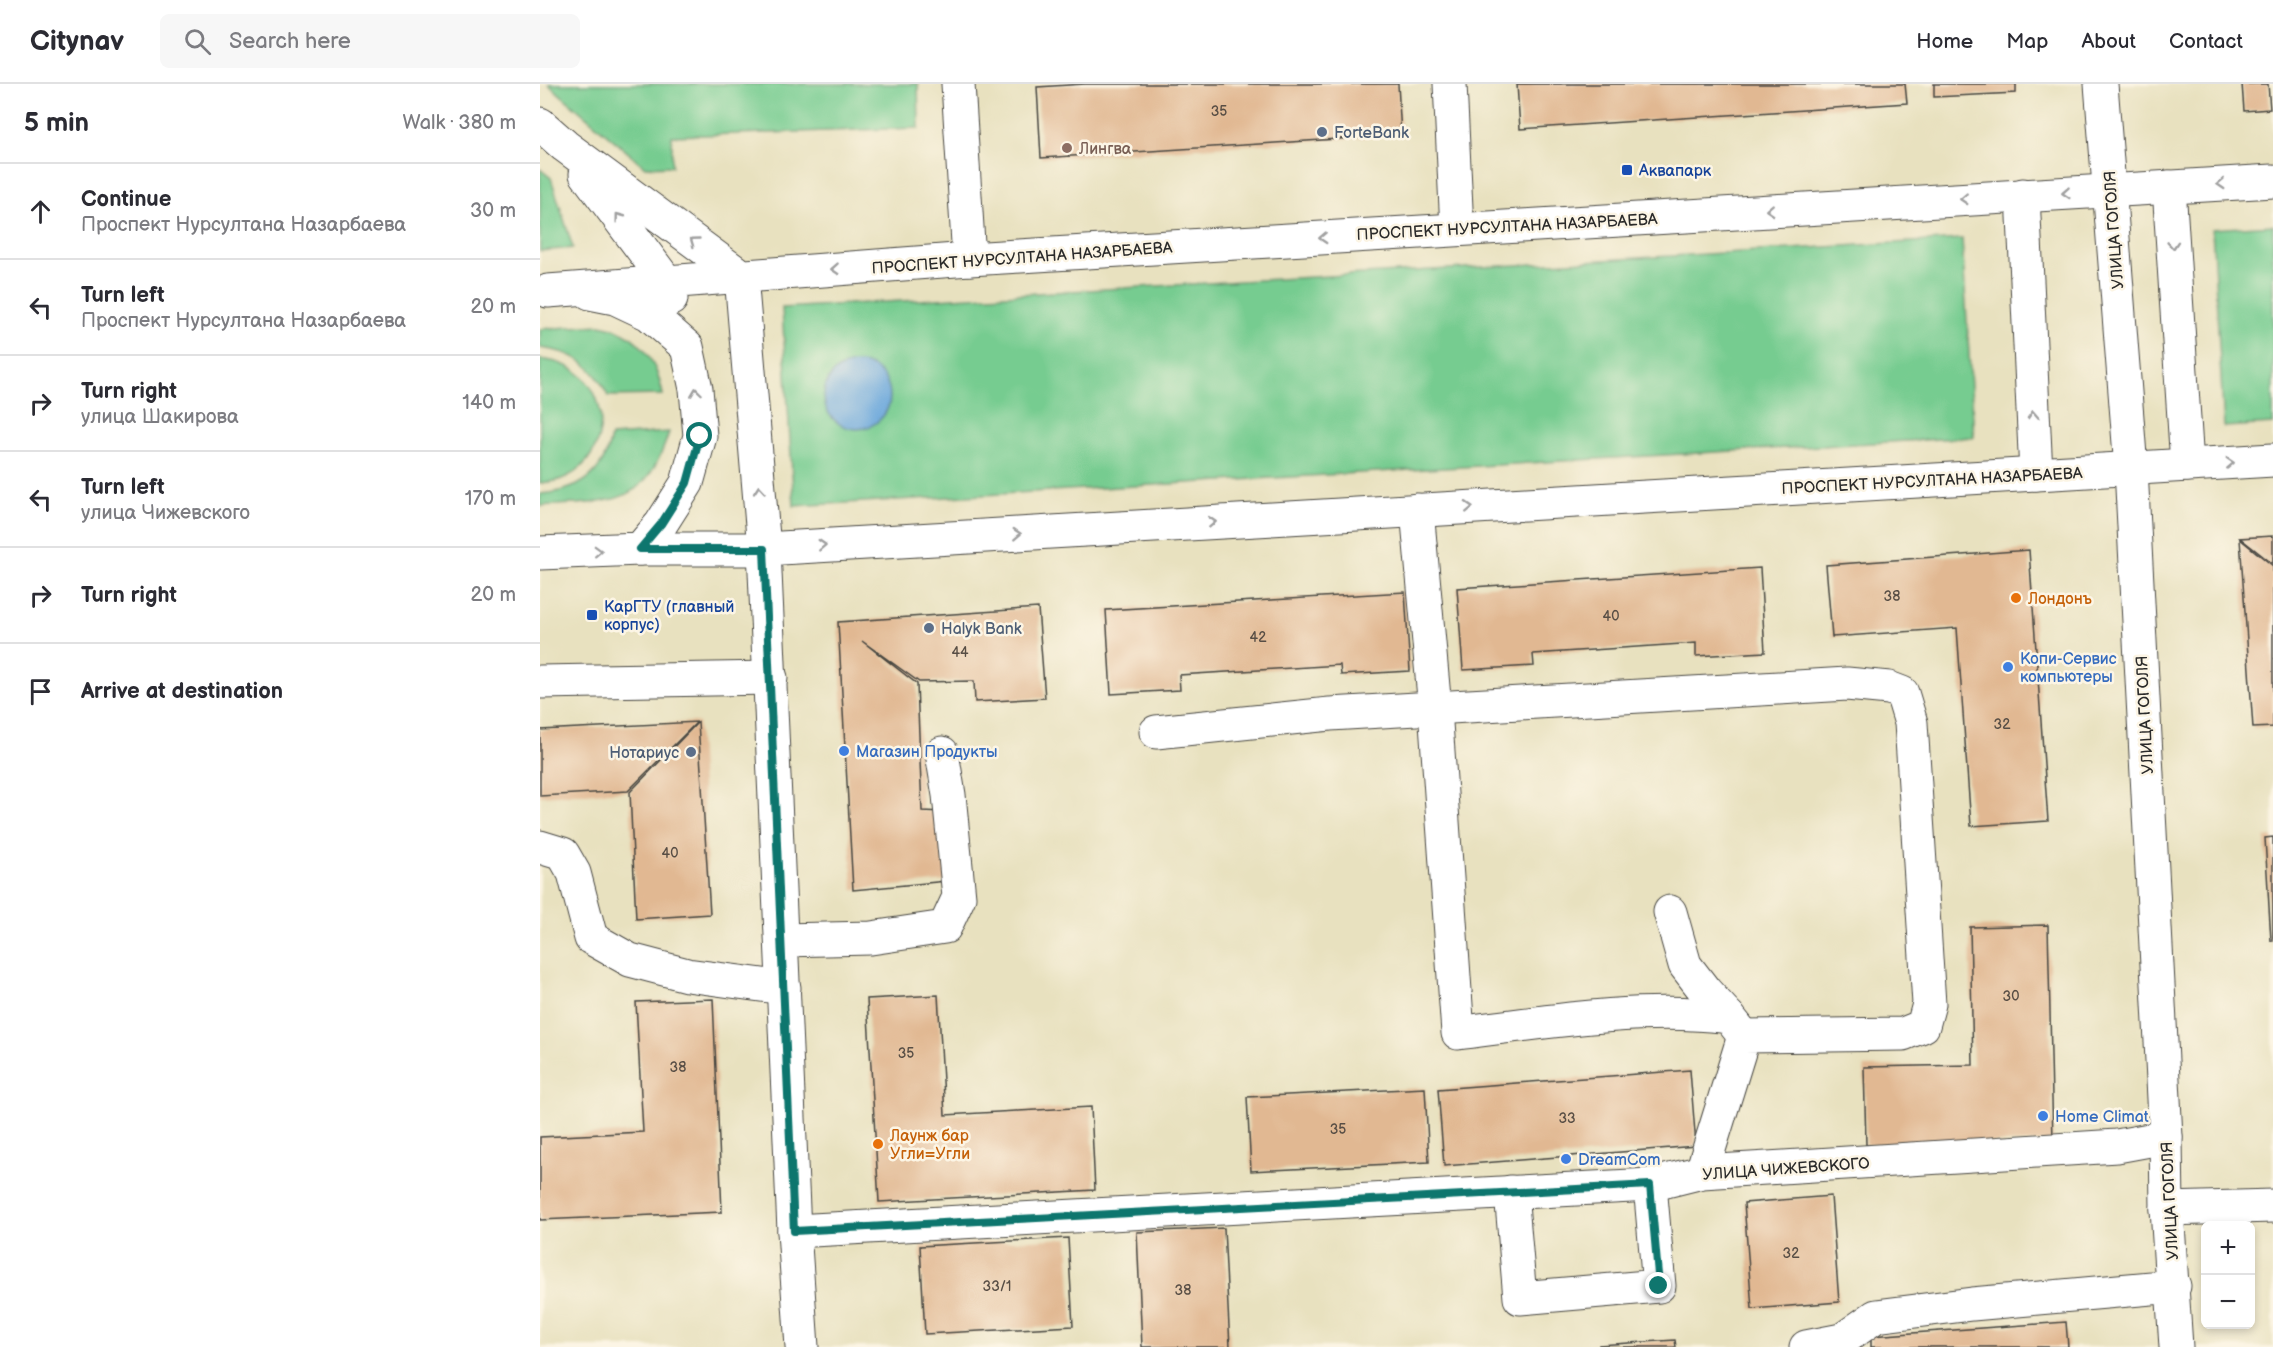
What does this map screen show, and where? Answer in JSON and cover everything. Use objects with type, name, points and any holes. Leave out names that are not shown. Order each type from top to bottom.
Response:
[{"type":"main road","points":[[958,84],[969,259]]},
{"type":"main road","points":[[1450,84],[1457,230]]},
{"type":"main road","name":"УЛИЦА ГОГОЛЯ","points":[[2101,84],[2131,469],[2166,1137],[2167,1209],[2174,1286],[2176,1347]]},
{"type":"main road","points":[[540,124],[566,146],[741,276],[764,549],[794,1231],[802,1347]]},
{"type":"main road","points":[[566,146],[666,281],[687,347],[696,389],[700,436],[687,483],[661,524],[640,549]]},
{"type":"main road","name":"ПРОСПЕКТ НУРСУЛТАНА НАЗАРБАЕВА","points":[[544,291],[969,259],[2273,181]]},
{"type":"main road","points":[[2169,187],[2187,465]]},
{"type":"main road","points":[[2023,195],[2036,474]]},
{"type":"main road","points":[[544,291],[585,292],[615,298],[649,314],[687,347]]},
{"type":"main road","name":"ПРОСПЕКТ НУРСУЛТАНА НАЗАРБАЕВА","points":[[540,553],[640,549],[764,549],[2273,460]]},
{"type":"main road","points":[[1156,732],[1330,714],[1435,709],[1847,684],[1889,688],[1902,693],[1911,723],[1929,1004],[1923,1026],[1904,1034],[1736,1026],[1703,1013],[1663,1013],[1549,1021],[1458,1033],[1435,709],[1417,510]]},
{"type":"main road","points":[[540,682],[771,678]]},
{"type":"main road","points":[[782,940],[871,938],[945,927],[959,897],[949,795],[942,753]]},
{"type":"main road","points":[[540,847],[563,854],[574,873],[591,938],[630,960],[687,975],[784,988]]},
{"type":"main road","points":[[1670,912],[1685,965],[1705,992],[1736,1026]]},
{"type":"main road","points":[[1702,1172],[1736,1026]]},
{"type":"main road","name":"УЛИЦА ЧИЖЕВСКОГО","points":[[794,1231],[1650,1185],[1702,1172],[2117,1146],[2166,1137]]},
{"type":"main road","points":[[1510,1192],[1520,1299],[1659,1286],[1650,1185]]},
{"type":"main road","points":[[2167,1209],[2273,1206]]},
{"type":"main road","points":[[1806,1347],[1842,1340],[1876,1316],[1972,1304],[2174,1286]]},
{"type":"green space","points":[[548,84],[918,84],[919,128],[672,136],[672,166],[645,167]]},
{"type":"green space","points":[[540,169],[551,178],[573,248],[540,251]]},
{"type":"green space","points":[[2273,225],[2273,424],[2224,427],[2212,229]]},
{"type":"green space","points":[[1962,239],[1974,437],[794,506],[782,308]]},
{"type":"green space","points":[[600,325],[624,333],[643,348],[655,369],[663,395],[608,396],[596,376],[582,362],[563,353],[540,348],[540,329]]},
{"type":"green space","points":[[540,359],[567,366],[588,383],[596,398],[600,414],[600,430],[596,446],[587,461],[575,472],[559,480],[540,483]]},
{"type":"green space","points":[[669,432],[649,476],[636,488],[622,496],[605,501],[540,506],[540,494],[566,489],[587,479],[602,462],[611,436]]},
{"type":"water","points":[[851,363],[863,363],[875,368],[885,378],[890,396],[888,409],[875,424],[863,429],[851,429],[839,424],[829,414],[824,402],[824,390],[829,378],[839,368]]},
{"type":"building","points":[[1085,84],[1398,84],[1401,135],[1041,158],[1037,87]]},
{"type":"building","points":[[1517,84],[1905,84],[1907,103],[1520,129]]},
{"type":"building","points":[[1934,84],[2016,84],[2016,93],[1934,97]]},
{"type":"building","points":[[2242,84],[2268,84],[2270,109],[2244,111]]},
{"type":"building","points":[[2273,536],[2273,564],[2240,538]]},
{"type":"building","points":[[2240,539],[2273,566],[2273,727],[2253,728]]},
{"type":"building","points":[[2029,550],[2048,821],[1971,826],[1957,628],[1832,637],[1826,565]]},
{"type":"building","points":[[1760,568],[1765,652],[1696,656],[1696,643],[1533,654],[1534,666],[1463,670],[1457,588]]},
{"type":"building","points":[[1405,592],[1410,671],[1341,675],[1340,665],[1179,675],[1180,690],[1111,694],[1106,610]]},
{"type":"building","points":[[1038,608],[1045,698],[975,702],[974,681],[919,682],[862,641],[917,684],[922,811],[943,812],[947,881],[853,890],[838,622]]},
{"type":"building","points":[[697,722],[628,791],[540,796],[540,730]]},
{"type":"building","points":[[698,722],[710,914],[636,919],[630,792]]},
{"type":"building","points":[[2273,837],[2273,941],[2271,941],[2265,838]]},
{"type":"building","points":[[2048,925],[2053,1142],[1866,1145],[1864,1067],[1973,1065],[1970,927]]},
{"type":"building","points":[[938,995],[945,1115],[1091,1107],[1095,1190],[879,1202],[867,999]]},
{"type":"building","points":[[713,999],[722,1212],[540,1220],[540,1137],[643,1132],[636,1002]]},
{"type":"building","points":[[1690,1070],[1696,1146],[1444,1166],[1438,1089]]},
{"type":"building","points":[[1425,1088],[1429,1162],[1251,1171],[1247,1097]]},
{"type":"building","points":[[1831,1196],[1839,1302],[1752,1309],[1744,1203]]},
{"type":"building","points":[[1224,1228],[1230,1347],[1142,1347],[1137,1232]]},
{"type":"building","points":[[1068,1238],[1073,1326],[925,1334],[920,1246]]},
{"type":"building","points":[[2066,1322],[2068,1347],[1871,1347],[1871,1336]]},
{"type":"building","points":[[1675,1340],[1676,1347],[1599,1347],[1599,1345]]},
{"type":"place","name":"ForteBank","points":[[1322,132]]},
{"type":"place","name":"Лингва","points":[[1067,148]]},
{"type":"place","name":"Аквапарк","points":[[1627,170]]},
{"type":"place","name":"Лондонъ","points":[[2016,598]]},
{"type":"place","name":"КарГТУ (главный корпус)","points":[[592,615]]},
{"type":"place","name":"Halyk Bank","points":[[929,628]]},
{"type":"place","name":"Копи-Сервис компьютеры","points":[[2008,667]]},
{"type":"place","name":"Магазин Продукты","points":[[844,751]]},
{"type":"place","name":"Нотариус","points":[[691,752]]},
{"type":"place","name":"Home Climat","points":[[2043,1116]]},
{"type":"place","name":"Лаунж бар Угли=Угли","points":[[878,1144]]},
{"type":"place","name":"DreamCom","points":[[1566,1159]]},
{"type":"route","points":[[700,436],[687,483],[661,524],[640,549],[764,549],[794,1231],[1650,1185],[1659,1286]]}]
